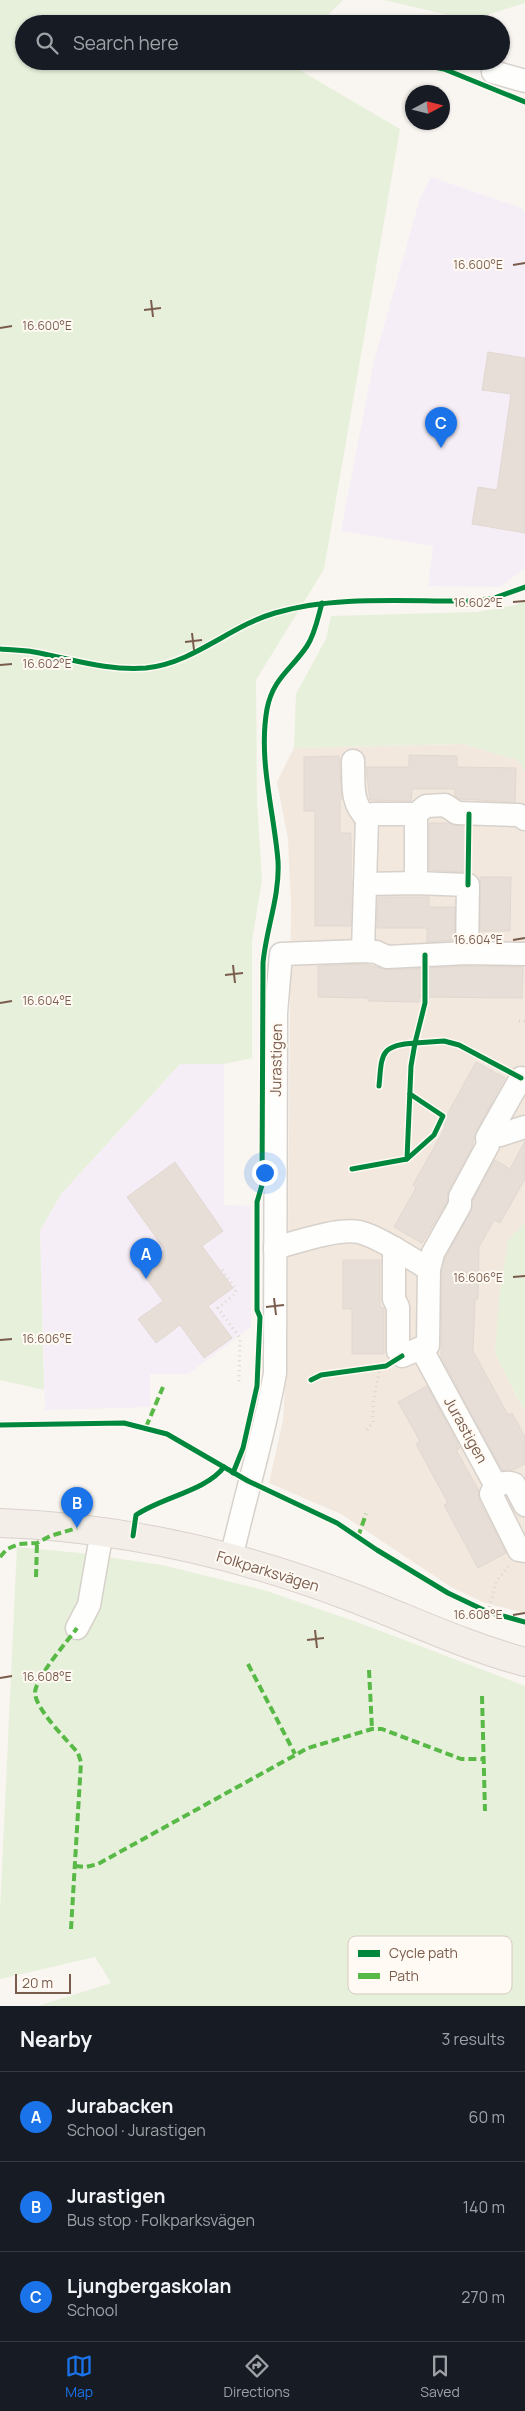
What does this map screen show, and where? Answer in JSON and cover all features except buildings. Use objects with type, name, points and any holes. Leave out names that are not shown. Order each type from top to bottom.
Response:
[{"type":"main road","name":"Folkparksvägen","points":[[0,1523],[102,1531],[171,1543],[285,1574],[351,1597],[446,1636],[525,1662]]},
{"type":"street","points":[[493,72],[525,81]]},
{"type":"street","points":[[353,761],[354,796],[360,812],[368,818]]},
{"type":"street","points":[[363,951],[368,818],[372,814],[416,814],[426,806],[446,806],[457,813],[519,814],[525,819]]},
{"type":"street","points":[[416,814],[416,882]]},
{"type":"street","points":[[365,884],[416,882],[468,886],[467,953]]},
{"type":"street","name":"Jurastigen","points":[[231,1559],[248,1481],[265,1429],[274,1373],[276,1013],[281,954],[363,951],[376,952],[387,957],[467,953],[525,954]]},
{"type":"street","points":[[411,1352],[428,1345],[429,1269],[433,1253],[460,1204],[460,1197],[488,1145],[487,1138],[521,1078],[525,1080]]},
{"type":"street","points":[[492,1130],[500,1135],[525,1127]]},
{"type":"street","points":[[275,1248],[328,1235],[358,1232],[376,1238],[429,1269]]},
{"type":"street","name":"Jurastigen","points":[[394,1248],[394,1299],[398,1307],[398,1351],[411,1352],[496,1486],[491,1494],[519,1550],[518,1557]]},
{"type":"street","points":[[496,1486],[507,1482],[514,1484],[525,1505]]},
{"type":"street","points":[[77,1628],[89,1605],[102,1531]]},
{"type":"path","points":[[514,1029],[522,1021],[524,1014]]},
{"type":"path","points":[[222,1270],[236,1289],[234,1294],[218,1308],[240,1338],[239,1383]]},
{"type":"path","points":[[370,1368],[386,1366],[411,1352]]},
{"type":"path","points":[[367,1430],[373,1422],[373,1404],[380,1367]]},
{"type":"path","points":[[488,1612],[496,1582],[518,1557]]},
{"type":"shaded area","points":[[431,177],[522,208],[525,212],[525,568],[500,587],[428,586],[433,546],[341,531],[373,365],[420,198]]},
{"type":"shaded area","points":[[463,744],[518,760],[525,771],[525,1222],[508,1241],[495,1353],[522,1407],[525,1407],[525,1613],[485,1603],[451,1587],[341,1514],[269,1483],[283,1420],[287,1357],[291,902],[288,839],[277,782],[294,748]]},
{"type":"shaded area","points":[[180,1064],[224,1064],[224,1205],[251,1206],[251,1327],[188,1374],[150,1374],[150,1407],[45,1410],[40,1231],[61,1194]]},
{"type":"green space","points":[[0,0],[343,0],[328,15],[15,15],[15,70],[299,70],[400,129],[324,569],[256,680],[257,803],[262,880],[252,941],[252,1058],[224,1064],[180,1064],[61,1194],[40,1231],[44,1390],[0,1380]]},
{"type":"green space","points":[[384,0],[525,0],[525,3],[486,15],[448,15]]},
{"type":"green space","points":[[525,600],[525,771],[518,760],[463,744],[294,748],[296,694],[326,639],[331,616],[477,612],[516,605]]},
{"type":"green space","points":[[525,1222],[525,1407],[523,1408],[495,1353],[499,1298],[508,1241]]},
{"type":"green space","points":[[17,1547],[80,1553],[162,1565],[267,1591],[365,1625],[525,1686],[525,2006],[38,2006],[111,1983],[95,1957],[0,1979],[0,1911]]},
{"type":"marked path","points":[[146,1427],[163,1387]]},
{"type":"marked path","points":[[358,1537],[366,1514]]},
{"type":"marked path","points":[[0,1557],[7,1549],[19,1544],[37,1543],[50,1536],[77,1528]]},
{"type":"marked path","points":[[36,1577],[37,1543]]},
{"type":"marked path","points":[[71,1929],[81,1762],[78,1753],[46,1716],[35,1693],[40,1678],[77,1628]]},
{"type":"marked path","points":[[248,1664],[295,1754]]},
{"type":"marked path","points":[[369,1670],[372,1729]]},
{"type":"marked path","points":[[482,1696],[485,1811]]},
{"type":"marked path","points":[[75,1866],[86,1867],[98,1864],[308,1748],[372,1729],[382,1729],[461,1759],[484,1759]]},
{"type":"cycle path","points":[[446,70],[525,102]]},
{"type":"cycle path","points":[[0,649],[34,652],[117,668],[146,668],[180,659],[243,626],[275,613],[298,607],[372,601],[472,601],[494,598],[525,587]]},
{"type":"cycle path","points":[[233,1473],[243,1448],[257,1386],[260,1317],[257,1310],[257,1202],[262,1185],[263,963],[278,874],[276,842],[265,766],[265,728],[267,709],[274,689],[310,641],[322,603]]},
{"type":"cycle path","points":[[468,885],[469,814]]},
{"type":"cycle path","points":[[425,955],[425,1003],[415,1043],[444,1041],[459,1045],[521,1078]]},
{"type":"cycle path","points":[[352,1169],[407,1159],[411,1066],[415,1043],[403,1044],[389,1049],[382,1059],[379,1086]]},
{"type":"cycle path","points":[[407,1159],[434,1135],[443,1116],[410,1094]]},
{"type":"cycle path","points":[[311,1380],[321,1375],[386,1366],[402,1356]]},
{"type":"cycle path","points":[[0,1425],[124,1423],[167,1434],[248,1481],[337,1523],[377,1550],[448,1593],[488,1612],[525,1622]]},
{"type":"cycle path","points":[[133,1536],[136,1515],[158,1503],[195,1488],[216,1475],[224,1467]]},
{"type":"place","name":"Ljungbergaskolan","points":[[441,448]]},
{"type":"place","name":"Jurabacken","points":[[146,1279]]},
{"type":"place","name":"Jurastigen","points":[[77,1528]]}]
